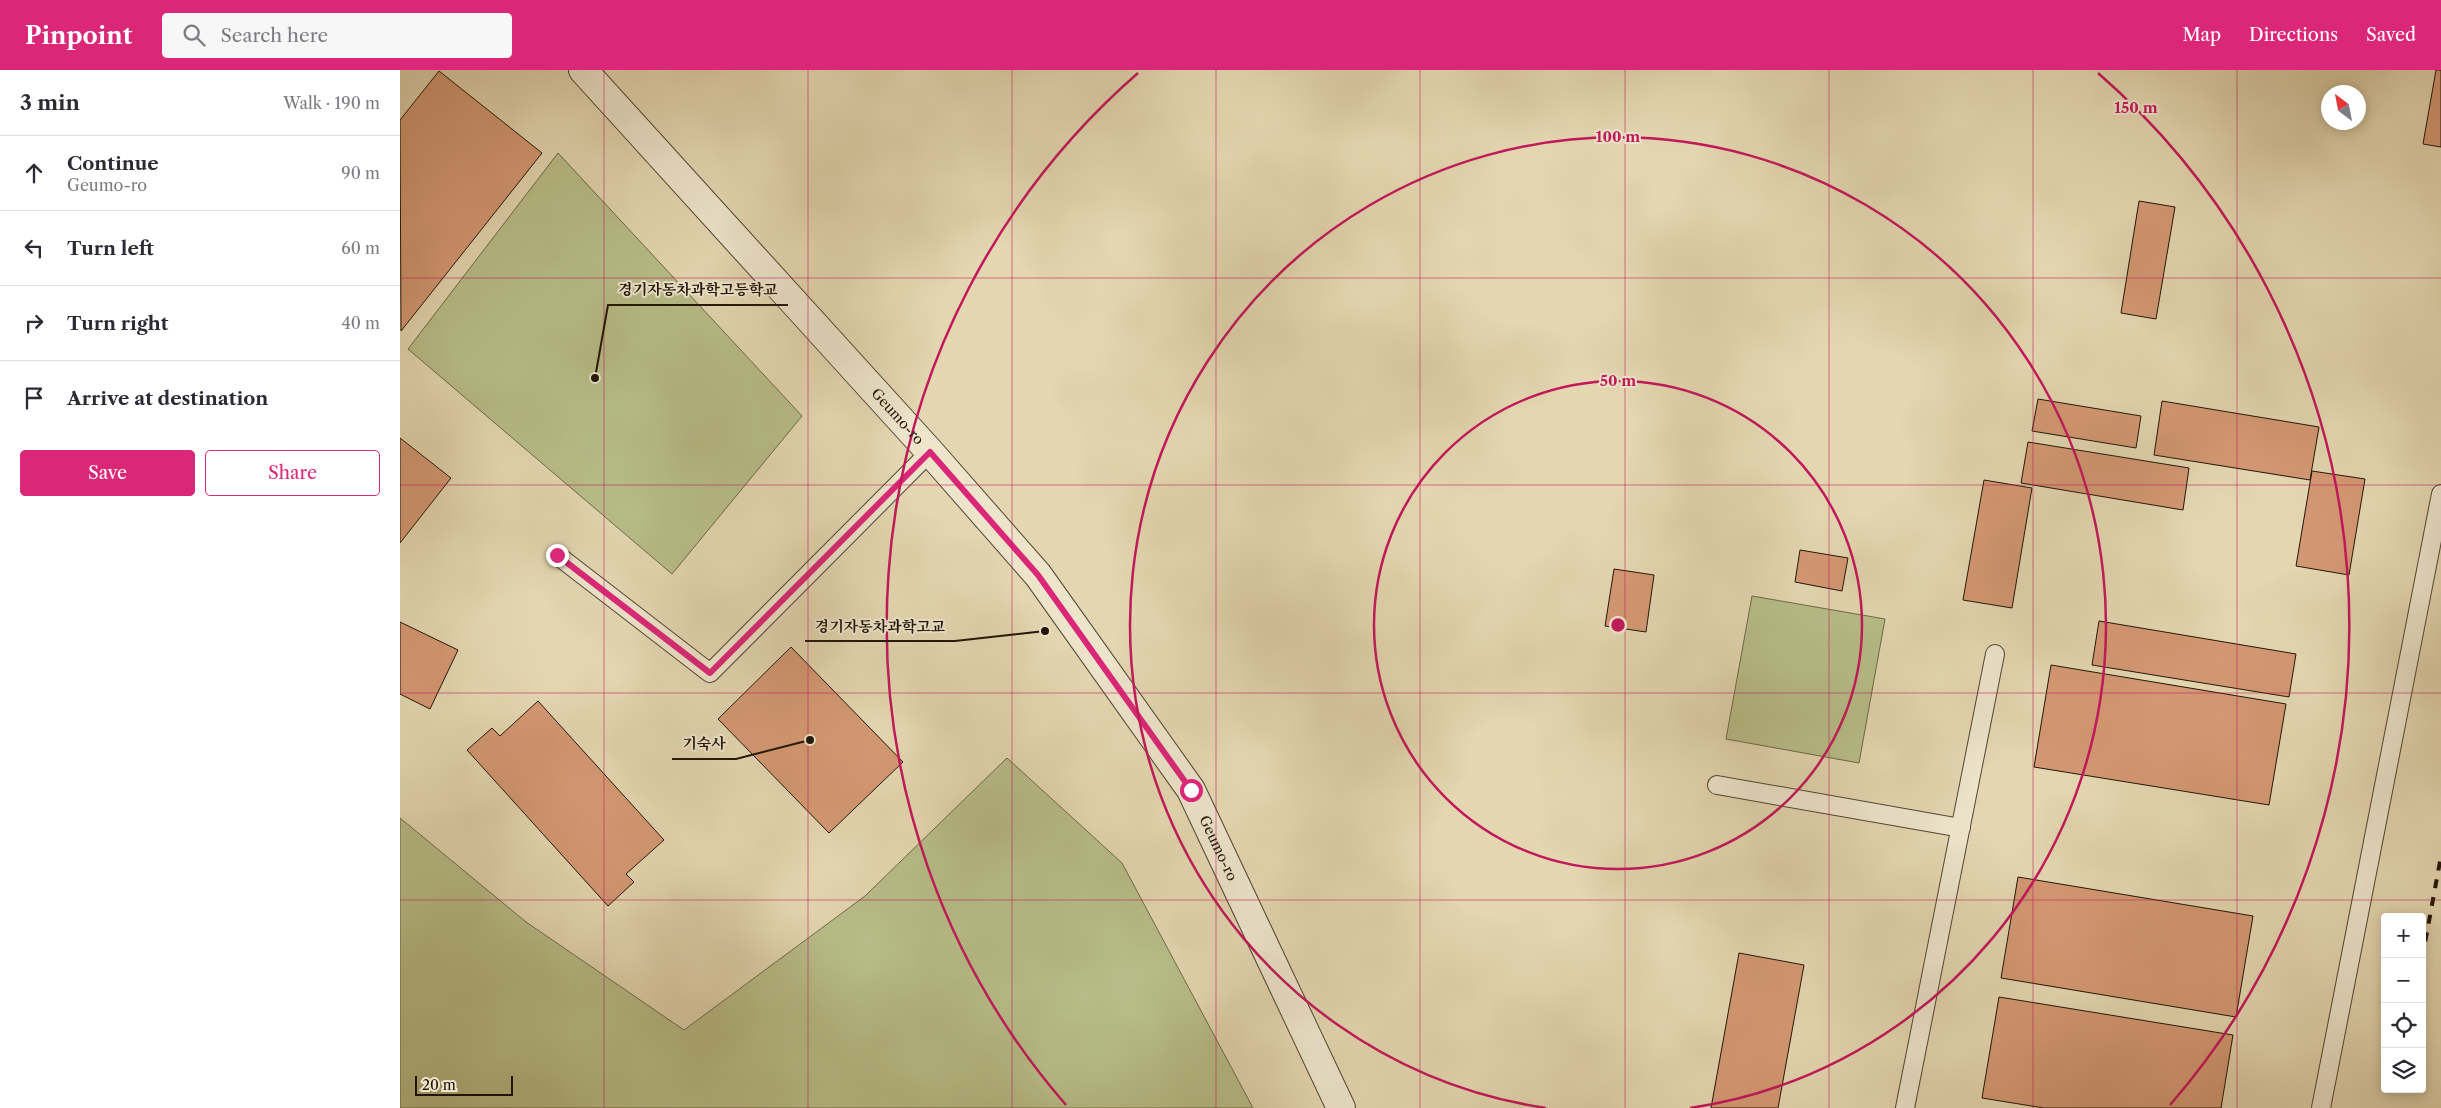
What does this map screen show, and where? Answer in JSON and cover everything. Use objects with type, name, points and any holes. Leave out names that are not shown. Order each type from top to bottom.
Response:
[{"type":"street","name":"Geumo-ro","points":[[583,70],[930,452],[1038,575],[1191,790],[1341,1108]]},
{"type":"lane","points":[[557,555],[710,673],[930,452]]},
{"type":"lane","points":[[2321,1108],[2441,494]]},
{"type":"lane","points":[[1905,1108],[1995,654]]},
{"type":"lane","points":[[1717,785],[1961,828]]},
{"type":"green space","points":[[558,153],[802,416],[672,574],[408,349]]},
{"type":"green space","points":[[1752,596],[1885,619],[1859,763],[1726,739]]},
{"type":"green space","points":[[1007,758],[1122,863],[1253,1108],[400,1108],[400,818],[526,922],[684,1030],[865,896]]},
{"type":"building","points":[[2436,70],[2441,70],[2441,147],[2423,144]]},
{"type":"building","points":[[439,71],[542,153],[401,331],[400,120]]},
{"type":"building","points":[[2139,201],[2175,207],[2156,319],[2121,313]]},
{"type":"building","points":[[2038,399],[2141,416],[2136,448],[2032,431]]},
{"type":"building","points":[[2162,401],[2319,427],[2310,480],[2154,455]]},
{"type":"building","points":[[400,438],[451,478],[400,543]]},
{"type":"building","points":[[2028,442],[2189,468],[2183,510],[2021,483]]},
{"type":"building","points":[[2312,471],[2365,479],[2349,575],[2296,566]]},
{"type":"building","points":[[1984,480],[2032,488],[2012,608],[1963,600]]},
{"type":"building","points":[[1800,550],[1848,558],[1842,591],[1795,582]]},
{"type":"building","points":[[1614,569],[1654,575],[1646,632],[1605,626]]},
{"type":"building","points":[[2099,621],[2296,654],[2289,697],[2092,665]]},
{"type":"building","points":[[400,622],[458,650],[430,709],[400,694]]},
{"type":"building","points":[[791,647],[903,762],[829,833],[718,719]]},
{"type":"building","points":[[2051,665],[2286,704],[2269,805],[2034,767]]},
{"type":"building","points":[[538,701],[664,840],[626,874],[634,882],[608,906],[467,750],[492,728],[500,736]]},
{"type":"building","points":[[2018,877],[2253,916],[2236,1017],[2001,978]]},
{"type":"building","points":[[1739,953],[1804,965],[1778,1108],[1711,1108]]},
{"type":"building","points":[[1999,997],[2233,1035],[2221,1108],[2044,1108],[1982,1098]]},
{"type":"railway","points":[[2422,958],[2441,856]]},
{"type":"place","name":"경기자동차과학고등학교","points":[[595,378]]},
{"type":"place","name":"경기자동차과학고교","points":[[1045,631]]},
{"type":"place","name":"기숙사","points":[[810,740]]},
{"type":"route","points":[[557,555],[710,673],[930,452],[1038,575],[1191,790]]}]
